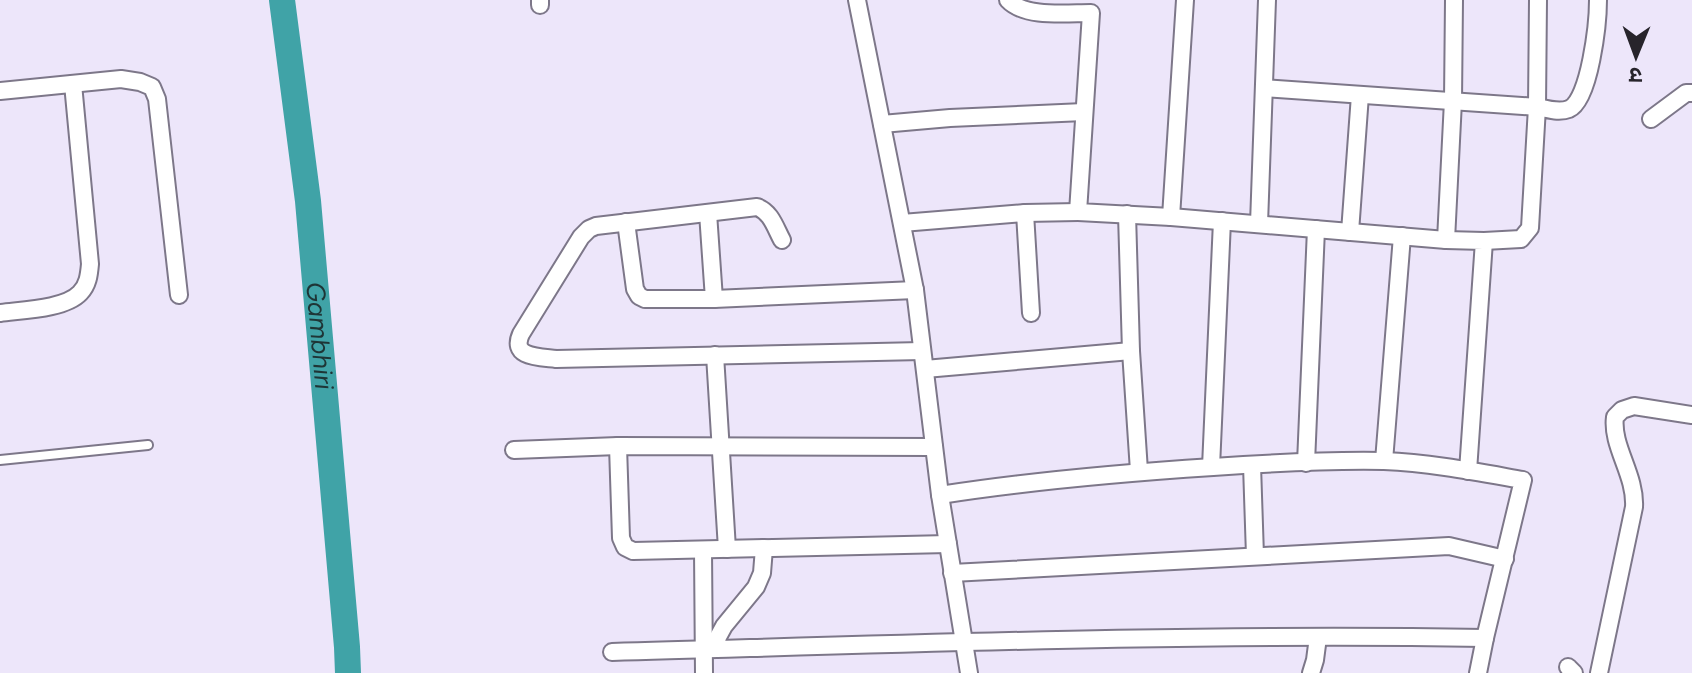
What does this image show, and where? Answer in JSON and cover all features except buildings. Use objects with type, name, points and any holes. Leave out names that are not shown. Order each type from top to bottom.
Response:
[{"type":"street","points":[[857,0],[915,290],[940,495],[969,673]]},
{"type":"street","points":[[1008,0],[1020,9],[1033,12],[1094,6],[1078,212]]},
{"type":"street","points":[[1171,217],[1185,0]]},
{"type":"street","points":[[1259,224],[1267,0]]},
{"type":"street","points":[[1446,240],[1454,0]]},
{"type":"street","points":[[902,223],[1078,212],[1446,240],[1521,239],[1530,228],[1537,107],[1538,0]]},
{"type":"street","points":[[1264,88],[1569,109],[1578,98],[1591,67],[1598,0]]},
{"type":"street","points":[[0,91],[121,79],[152,87],[157,99],[179,295]]},
{"type":"street","points":[[0,313],[70,301],[82,292],[89,279],[73,84]]},
{"type":"street","points":[[1651,119],[1686,93],[1692,93]]},
{"type":"street","points":[[1350,232],[1360,95]]},
{"type":"street","points":[[882,124],[1084,112]]},
{"type":"street","points":[[782,240],[769,216],[757,207],[596,226],[581,237],[521,334],[519,347],[533,357],[556,359],[922,351]]},
{"type":"street","points":[[708,213],[714,299]]},
{"type":"street","points":[[1025,213],[1031,313]]},
{"type":"street","points":[[1127,214],[1139,471]]},
{"type":"street","points":[[1211,467],[1222,221]]},
{"type":"street","points":[[626,222],[635,289],[645,299],[915,290]]},
{"type":"street","points":[[1306,463],[1316,229]]},
{"type":"street","points":[[1384,461],[1402,236]]},
{"type":"street","points":[[1468,471],[1484,241]]},
{"type":"street","points":[[925,369],[1131,351]]},
{"type":"street","points":[[715,355],[727,549]]},
{"type":"street","points":[[1599,673],[1634,507],[1632,482],[1614,427],[1615,417],[1622,410],[1634,406],[1692,415]]},
{"type":"street","points":[[514,450],[618,446],[934,447]]},
{"type":"street","points":[[618,446],[621,538],[625,547],[633,551],[948,544]]},
{"type":"street","points":[[940,495],[1015,483],[1139,471],[1306,463],[1384,461],[1440,466],[1523,480],[1478,673]]},
{"type":"street","points":[[1252,465],[1255,556]]},
{"type":"street","points":[[952,573],[1449,546],[1505,559]]},
{"type":"street","points":[[709,649],[756,587],[762,573],[764,548]]},
{"type":"street","points":[[703,550],[709,649],[704,673]]},
{"type":"street","points":[[1311,673],[1318,637]]},
{"type":"street","points":[[612,652],[964,642],[1485,638]]},
{"type":"lane","points":[[0,460],[148,445]]},
{"type":"waterway","name":"Gambhiri","points":[[282,0],[308,201],[348,673]]}]
